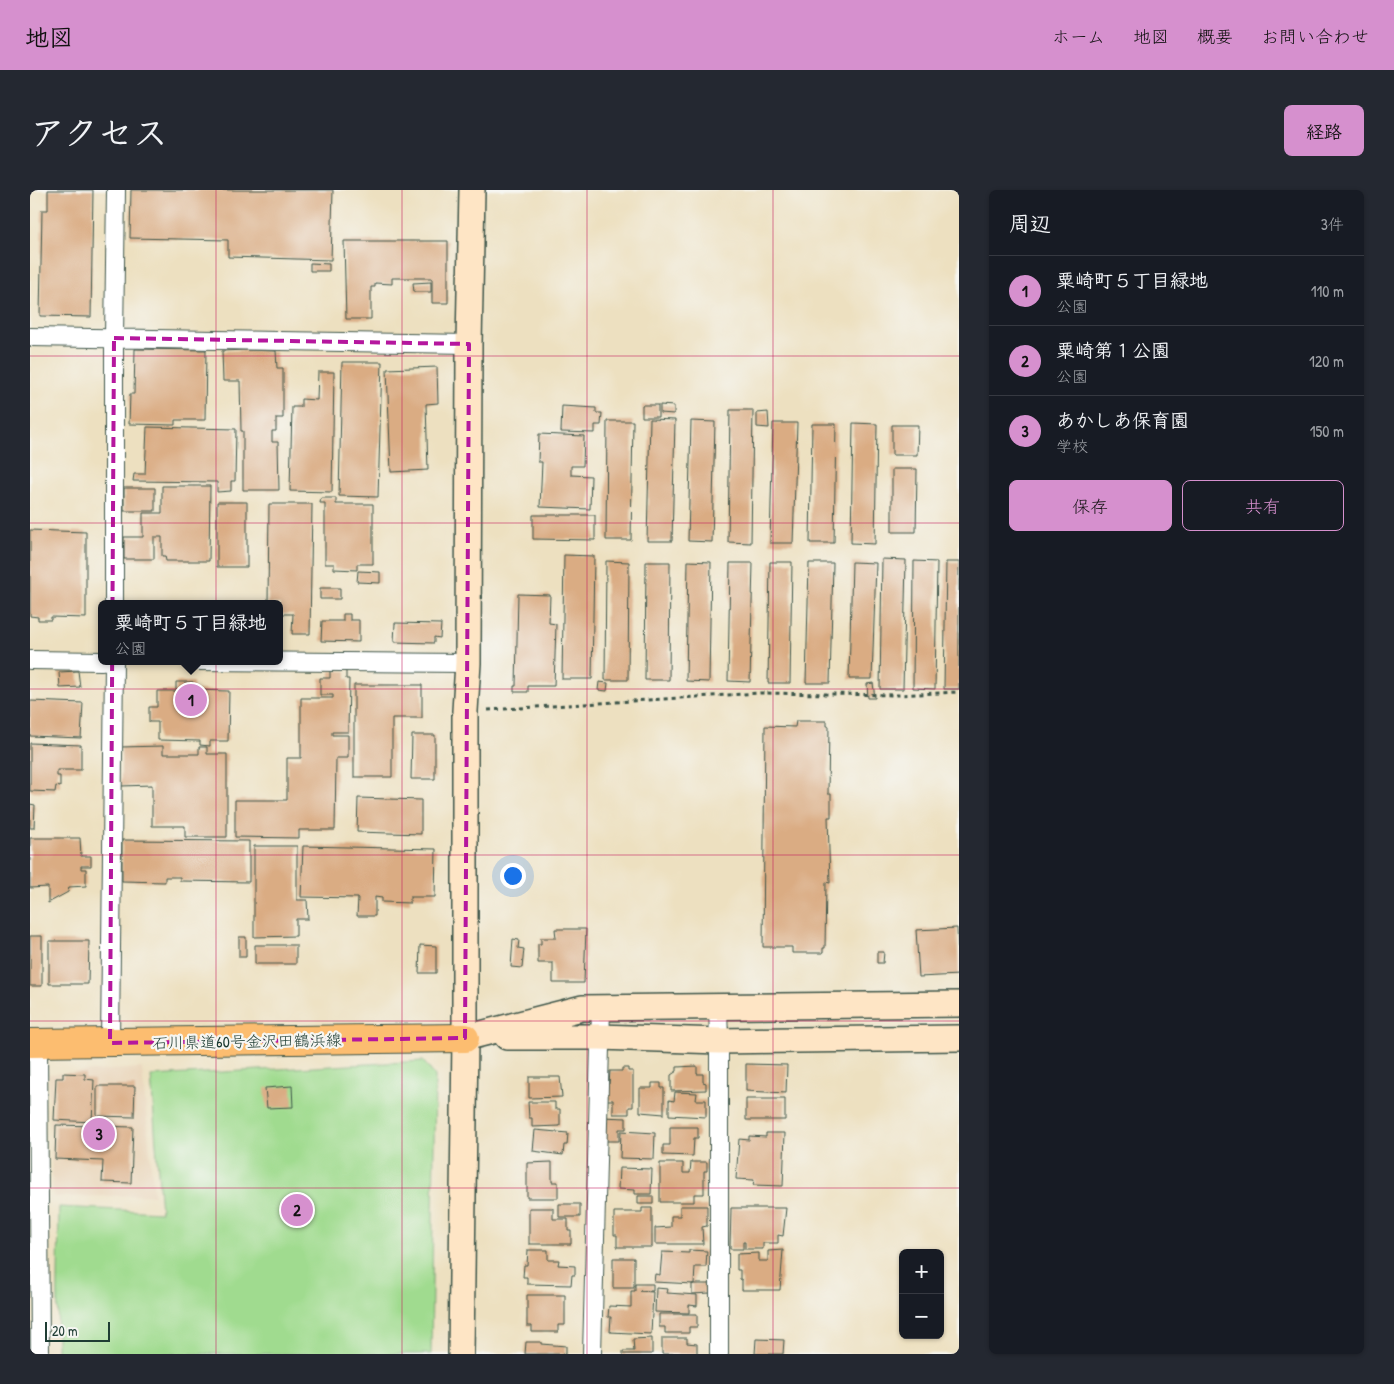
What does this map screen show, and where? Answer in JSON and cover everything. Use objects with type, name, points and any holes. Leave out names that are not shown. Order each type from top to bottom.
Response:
[{"type":"main road","name":"石川県道60号金沢田鶴浜線","points":[[34,1043],[465,1038]]},
{"type":"street","points":[[114,600],[116,190]]},
{"type":"street","points":[[461,1354],[465,1038],[465,711],[468,663],[469,344],[472,190]]},
{"type":"street","points":[[30,338],[469,344]]},
{"type":"street","points":[[30,660],[98,660]]},
{"type":"street","points":[[283,662],[468,663]]},
{"type":"street","points":[[110,1043],[114,665]]},
{"type":"street","points":[[465,1038],[582,1008],[959,1004]]},
{"type":"street","points":[[718,1007],[719,1354]]},
{"type":"street","points":[[592,1354],[601,1008]]},
{"type":"street","points":[[465,1038],[600,1037],[719,1042],[959,1038]]},
{"type":"street","points":[[34,1043],[34,1253],[40,1354]]},
{"type":"path","points":[[465,711],[761,693],[898,694],[959,692]]},
{"type":"highlighted area","points":[[114,338],[469,344],[465,1038],[110,1043]]},
{"type":"shaded area","points":[[142,1068],[154,1195],[53,1197],[48,1074]]},
{"type":"green space","points":[[423,1061],[435,1076],[431,1354],[57,1354],[59,1207],[161,1212],[151,1076]]},
{"type":"building","points":[[48,190],[93,190],[91,317],[40,316],[42,210],[48,210]]},
{"type":"building","points":[[131,190],[333,190],[331,260],[228,257],[228,240],[130,238]]},
{"type":"building","points":[[344,241],[448,241],[448,303],[432,303],[432,278],[392,278],[392,284],[375,283],[375,287],[371,287],[371,319],[346,319]]},
{"type":"building","points":[[310,263],[329,264],[329,271],[310,271]]},
{"type":"building","points":[[431,282],[431,292],[414,292],[413,283]]},
{"type":"building","points":[[135,349],[206,350],[205,420],[175,420],[175,425],[129,424],[130,394],[134,394]]},
{"type":"building","points":[[222,351],[276,351],[277,368],[283,368],[283,418],[276,418],[276,431],[272,431],[272,442],[278,442],[279,490],[243,490],[243,431],[241,431],[240,381],[223,381]]},
{"type":"building","points":[[342,362],[382,362],[378,497],[339,496]]},
{"type":"building","points":[[437,367],[438,403],[426,404],[428,470],[391,472],[387,369]]},
{"type":"building","points":[[318,372],[334,372],[332,492],[290,491],[292,407],[301,407],[301,399],[317,400]]},
{"type":"building","points":[[642,405],[658,405],[658,417],[642,417]]},
{"type":"building","points":[[660,405],[674,406],[674,414],[660,413]]},
{"type":"building","points":[[562,406],[596,408],[596,413],[602,413],[601,425],[595,425],[595,433],[561,432]]},
{"type":"building","points":[[730,410],[753,410],[751,543],[728,542]]},
{"type":"building","points":[[768,412],[769,428],[757,427],[757,413]]},
{"type":"building","points":[[650,419],[675,420],[672,541],[647,541]]},
{"type":"building","points":[[607,421],[633,421],[631,540],[606,540]]},
{"type":"building","points":[[691,421],[715,422],[712,542],[688,541]]},
{"type":"building","points":[[773,423],[797,423],[793,543],[770,543]]},
{"type":"building","points":[[853,423],[877,424],[875,544],[851,543]]},
{"type":"building","points":[[812,424],[836,424],[834,543],[810,543]]},
{"type":"building","points":[[892,425],[918,425],[917,455],[892,455]]},
{"type":"building","points":[[147,427],[236,429],[235,481],[231,481],[231,491],[217,492],[217,482],[133,481],[134,474],[145,474]]},
{"type":"building","points":[[539,434],[584,436],[583,466],[571,466],[571,475],[591,476],[590,509],[540,507],[542,462],[538,462]]},
{"type":"building","points":[[892,469],[917,469],[916,532],[892,532]]},
{"type":"building","points":[[162,486],[210,486],[209,561],[166,561],[165,556],[162,556],[162,537],[154,537],[154,559],[124,559],[124,537],[143,537],[143,513],[162,513]]},
{"type":"building","points":[[124,488],[155,488],[155,511],[124,511]]},
{"type":"building","points":[[321,498],[336,498],[336,504],[373,504],[373,564],[357,564],[357,570],[334,569],[334,564],[325,564],[325,503],[320,503]]},
{"type":"building","points":[[217,502],[247,502],[247,567],[217,567]]},
{"type":"building","points":[[269,504],[312,504],[310,634],[292,634],[293,614],[283,614],[283,600],[268,600]]},
{"type":"building","points":[[533,515],[595,515],[595,540],[533,539]]},
{"type":"building","points":[[30,530],[86,532],[86,618],[51,617],[51,620],[38,620],[38,617],[30,616]]},
{"type":"building","points":[[564,555],[594,556],[592,679],[562,679]]},
{"type":"building","points":[[882,559],[906,560],[903,689],[880,689]]},
{"type":"building","points":[[606,561],[629,562],[628,680],[605,680]]},
{"type":"building","points":[[688,561],[711,562],[709,682],[686,681]]},
{"type":"building","points":[[914,561],[937,562],[935,689],[913,688]]},
{"type":"building","points":[[646,562],[670,562],[669,680],[645,680]]},
{"type":"building","points":[[770,562],[792,562],[790,683],[768,683]]},
{"type":"building","points":[[852,562],[876,563],[872,679],[849,679]]},
{"type":"building","points":[[946,562],[959,562],[959,689],[944,689]]},
{"type":"building","points":[[730,563],[753,563],[750,682],[728,681]]},
{"type":"building","points":[[809,563],[833,563],[830,683],[806,683]]},
{"type":"building","points":[[358,571],[380,572],[380,583],[357,582]]},
{"type":"building","points":[[320,588],[340,588],[340,599],[320,599]]},
{"type":"building","points":[[518,594],[550,595],[549,623],[556,624],[554,686],[528,686],[528,692],[514,692],[514,686],[516,686]]},
{"type":"building","points":[[343,614],[350,614],[350,620],[359,620],[359,642],[321,641],[322,621],[343,621]]},
{"type":"building","points":[[395,623],[441,624],[440,638],[434,637],[434,643],[394,642]]},
{"type":"building","points":[[78,671],[80,687],[60,688],[59,672]]},
{"type":"building","points":[[330,671],[346,671],[346,679],[349,679],[348,732],[332,732],[332,735],[348,735],[348,758],[336,758],[335,830],[299,830],[299,838],[235,837],[235,800],[287,800],[287,758],[301,758],[301,698],[333,698],[333,695],[320,695],[320,678],[330,678]]},
{"type":"building","points":[[176,682],[193,682],[193,690],[229,691],[228,741],[210,741],[210,746],[200,745],[200,741],[158,740],[158,722],[149,722],[149,707],[157,707],[157,691],[176,691]]},
{"type":"building","points":[[599,682],[608,683],[607,691],[598,690]]},
{"type":"building","points":[[873,683],[875,698],[868,698],[867,684]]},
{"type":"building","points":[[354,685],[422,685],[422,718],[392,718],[392,777],[354,777]]},
{"type":"building","points":[[30,701],[83,703],[81,738],[30,736]]},
{"type":"building","points":[[796,721],[827,721],[827,726],[829,726],[828,794],[831,794],[831,817],[828,817],[830,883],[826,882],[825,948],[823,948],[823,953],[792,953],[792,947],[763,947],[765,726],[795,727]]},
{"type":"building","points":[[412,735],[435,735],[435,779],[411,779]]},
{"type":"building","points":[[30,743],[81,745],[81,770],[57,770],[57,776],[60,776],[60,787],[56,786],[55,792],[30,791]]},
{"type":"building","points":[[163,746],[163,754],[199,754],[199,747],[207,747],[207,754],[227,754],[227,837],[185,837],[185,826],[152,826],[152,785],[121,786],[121,747]]},
{"type":"building","points":[[358,798],[421,800],[421,834],[357,832]]},
{"type":"building","points":[[30,804],[35,805],[34,828],[30,828]]},
{"type":"building","points":[[30,838],[80,838],[81,856],[91,856],[91,866],[81,866],[81,869],[86,869],[86,886],[69,887],[68,892],[48,903],[48,887],[30,888]]},
{"type":"building","points":[[122,840],[249,841],[249,882],[180,881],[180,877],[165,877],[165,882],[122,881]]},
{"type":"building","points":[[254,846],[297,846],[297,900],[307,900],[308,919],[296,919],[296,936],[254,937]]},
{"type":"building","points":[[303,846],[436,849],[435,897],[410,897],[410,903],[382,902],[382,898],[375,897],[375,916],[357,916],[358,898],[301,897]]},
{"type":"building","points":[[957,928],[959,975],[919,977],[916,930]]},
{"type":"building","points":[[555,929],[586,929],[584,983],[553,983],[553,963],[538,963],[538,944],[541,944],[541,938],[556,938]]},
{"type":"building","points":[[30,936],[42,936],[42,986],[30,986]]},
{"type":"building","points":[[239,937],[246,937],[246,957],[239,957]]},
{"type":"building","points":[[513,939],[519,940],[518,948],[524,949],[522,968],[511,967]]},
{"type":"building","points":[[49,941],[89,941],[88,984],[49,984]]},
{"type":"building","points":[[255,945],[296,945],[296,964],[255,964]]},
{"type":"building","points":[[420,945],[436,946],[436,973],[419,973]]},
{"type":"building","points":[[877,952],[884,952],[883,963],[877,963]]},
{"type":"building","points":[[746,1064],[787,1065],[786,1093],[746,1091]]},
{"type":"building","points":[[697,1066],[697,1074],[703,1074],[706,1090],[671,1091],[671,1075],[677,1071],[677,1067]]},
{"type":"building","points":[[622,1068],[628,1068],[628,1071],[633,1071],[633,1107],[629,1107],[629,1114],[613,1114],[613,1100],[600,1100],[600,1084],[609,1084],[610,1071],[622,1071]]},
{"type":"building","points":[[63,1073],[85,1074],[85,1079],[94,1080],[92,1122],[54,1120],[56,1078],[63,1078]]},
{"type":"building","points":[[529,1077],[560,1077],[562,1097],[529,1098]]},
{"type":"building","points":[[652,1083],[661,1083],[661,1088],[664,1088],[664,1114],[640,1112],[640,1088],[652,1088]]},
{"type":"building","points":[[97,1086],[135,1086],[134,1117],[97,1116]]},
{"type":"building","points":[[292,1086],[293,1107],[267,1108],[265,1088]]},
{"type":"building","points":[[675,1092],[697,1093],[696,1100],[706,1100],[706,1117],[669,1115],[669,1100],[674,1101]]},
{"type":"building","points":[[746,1099],[785,1099],[785,1120],[746,1120]]},
{"type":"building","points":[[528,1102],[555,1102],[555,1109],[560,1109],[560,1126],[532,1127],[532,1118],[529,1118]]},
{"type":"building","points":[[601,1117],[626,1118],[626,1129],[619,1129],[619,1141],[601,1141]]},
{"type":"building","points":[[56,1125],[133,1127],[131,1183],[102,1182],[103,1161],[55,1159]]},
{"type":"building","points":[[670,1127],[698,1127],[698,1138],[694,1138],[693,1156],[663,1155],[663,1145],[670,1145]]},
{"type":"building","points":[[535,1130],[568,1133],[567,1145],[564,1145],[563,1155],[533,1151]]},
{"type":"building","points":[[621,1131],[655,1133],[654,1159],[620,1158]]},
{"type":"building","points":[[766,1133],[785,1133],[783,1186],[753,1185],[754,1180],[736,1179],[739,1139],[749,1140],[749,1136],[766,1137]]},
{"type":"building","points":[[552,1162],[552,1182],[558,1182],[558,1198],[527,1198],[527,1163]]},
{"type":"building","points":[[691,1162],[707,1162],[707,1171],[704,1171],[704,1194],[694,1194],[694,1202],[660,1202],[660,1163],[683,1163],[683,1173],[690,1173]]},
{"type":"building","points":[[619,1168],[652,1169],[651,1194],[635,1194],[635,1190],[618,1189]]},
{"type":"building","points":[[638,1196],[653,1196],[653,1204],[638,1204]]},
{"type":"building","points":[[559,1204],[580,1204],[580,1217],[559,1217]]},
{"type":"building","points":[[680,1206],[707,1206],[707,1226],[702,1227],[703,1244],[655,1244],[655,1228],[671,1227],[671,1216],[680,1216]]},
{"type":"building","points":[[529,1208],[553,1208],[553,1219],[568,1219],[568,1231],[571,1231],[571,1244],[529,1244]]},
{"type":"building","points":[[642,1208],[652,1208],[652,1247],[617,1247],[617,1235],[614,1235],[614,1212],[642,1212]]},
{"type":"building","points":[[731,1208],[786,1208],[783,1236],[778,1235],[778,1243],[763,1243],[763,1249],[745,1249],[745,1242],[743,1242],[743,1249],[730,1249]]},
{"type":"building","points":[[528,1250],[548,1250],[548,1260],[559,1260],[558,1265],[575,1266],[575,1275],[572,1275],[571,1285],[527,1284],[527,1277],[523,1277],[524,1265],[527,1265]]},
{"type":"building","points":[[689,1250],[707,1251],[706,1267],[695,1267],[694,1284],[654,1282],[655,1274],[660,1275],[662,1252],[689,1253]]},
{"type":"building","points":[[783,1250],[780,1290],[742,1290],[740,1270],[737,1270],[737,1254],[759,1253],[759,1261],[768,1261],[768,1251]]},
{"type":"building","points":[[613,1258],[634,1258],[634,1288],[613,1288]]},
{"type":"building","points":[[635,1284],[653,1284],[653,1291],[640,1291],[653,1292],[651,1334],[610,1332],[611,1317],[608,1317],[609,1306],[631,1307],[631,1291],[635,1291]]},
{"type":"building","points":[[692,1284],[709,1284],[710,1293],[692,1294]]},
{"type":"building","points":[[656,1288],[668,1289],[667,1293],[697,1295],[697,1306],[689,1305],[689,1313],[655,1312]]},
{"type":"building","points":[[527,1295],[565,1295],[565,1325],[558,1325],[558,1332],[532,1332],[532,1326],[527,1326]]},
{"type":"building","points":[[659,1314],[697,1314],[697,1327],[689,1327],[689,1333],[665,1333],[665,1327],[659,1327]]},
{"type":"building","points":[[652,1338],[652,1354],[623,1354],[623,1351],[634,1351],[633,1339]]},
{"type":"building","points":[[662,1338],[687,1338],[687,1343],[697,1344],[697,1354],[662,1354]]},
{"type":"building","points":[[756,1339],[784,1340],[783,1354],[755,1354]]},
{"type":"building","points":[[526,1342],[566,1346],[566,1354],[525,1354]]},
{"type":"place","name":"粟崎町５丁目緑地","points":[[191,700]]},
{"type":"place","name":"あかしあ保育園","points":[[99,1134]]},
{"type":"place","name":"粟崎第１公園","points":[[297,1210]]}]
